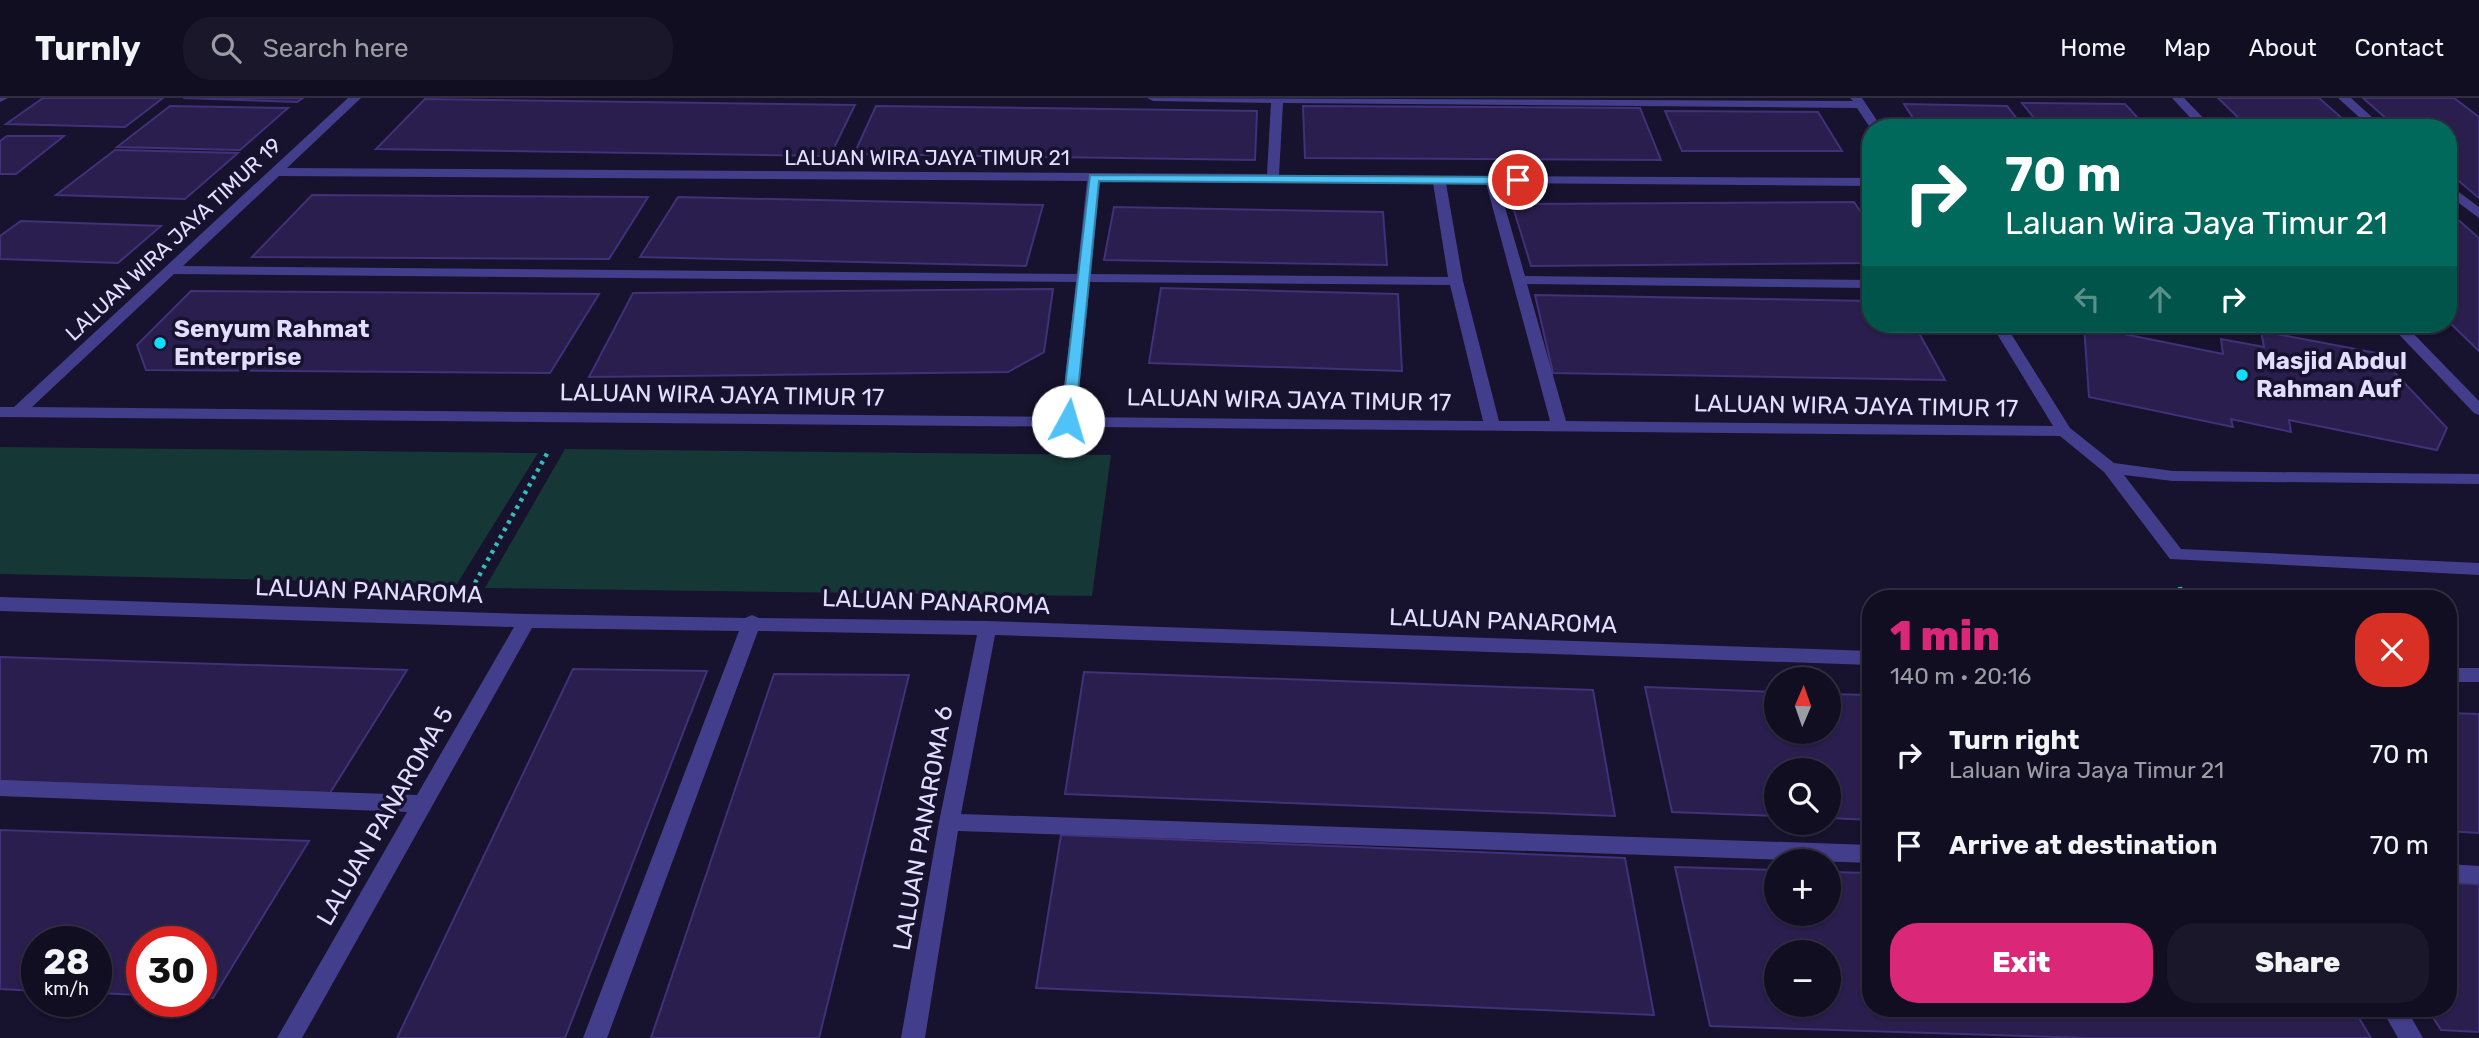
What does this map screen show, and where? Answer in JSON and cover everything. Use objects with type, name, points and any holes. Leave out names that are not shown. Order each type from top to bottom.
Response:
[{"type":"street","name":"LALUAN WIRA JAYA TIMUR 19","points":[[19,411],[355,98]]},
{"type":"street","points":[[1153,98],[1858,101],[1870,119]]},
{"type":"street","points":[[2178,98],[2198,119]]},
{"type":"street","points":[[2344,98],[2368,119]]},
{"type":"street","points":[[1273,179],[1277,99]]},
{"type":"street","name":"LALUAN WIRA JAYA TIMUR 21","points":[[277,172],[1862,182]]},
{"type":"street","points":[[1068,421],[1094,178]]},
{"type":"street","points":[[1439,180],[1455,281],[1492,425]]},
{"type":"street","points":[[1491,180],[1559,425]]},
{"type":"street","points":[[2457,196],[2479,215]]},
{"type":"street","points":[[171,270],[1455,281]]},
{"type":"street","points":[[1517,280],[1862,284]]},
{"type":"street","points":[[2004,333],[2064,431],[2110,468],[2176,555],[2479,569]]},
{"type":"street","points":[[2405,333],[2479,410]]},
{"type":"street","name":"LALUAN WIRA JAYA TIMUR 17","points":[[0,412],[2064,431]]},
{"type":"street","points":[[2110,468],[2173,476],[2479,479]]},
{"type":"street","name":"LALUAN PANAROMA","points":[[0,604],[527,621],[752,622],[987,628],[1862,658]]},
{"type":"street","name":"LALUAN PANAROMA 5","points":[[289,1038],[527,621]]},
{"type":"street","points":[[595,1038],[752,622]]},
{"type":"street","name":"LALUAN PANAROMA 6","points":[[913,1038],[949,822],[987,628]]},
{"type":"street","points":[[2457,675],[2479,676]]},
{"type":"street","points":[[0,788],[423,804]]},
{"type":"street","points":[[949,822],[1862,853]]},
{"type":"street","points":[[2457,874],[2479,875]]},
{"type":"street","points":[[2398,1017],[2411,1038]]},
{"type":"path","points":[[455,619],[568,416]]},
{"type":"green space","points":[[0,447],[538,453],[457,584],[0,574]]},
{"type":"green space","points":[[565,449],[1111,455],[1092,596],[485,588]]},
{"type":"building","points":[[43,98],[163,98],[125,127],[6,124]]},
{"type":"building","points":[[183,98],[303,98],[297,102]]},
{"type":"building","points":[[2218,98],[2319,98],[2343,119],[2240,119]]},
{"type":"building","points":[[2363,98],[2454,98],[2479,117],[2479,198],[2457,180],[2457,119],[2387,119]]},
{"type":"building","points":[[425,99],[855,105],[830,156],[376,149]]},
{"type":"building","points":[[2022,103],[2125,104],[2139,119],[2035,119]]},
{"type":"building","points":[[1904,104],[2007,106],[2017,119],[1913,119]]},
{"type":"building","points":[[170,106],[288,108],[240,150],[117,147]]},
{"type":"building","points":[[876,106],[1257,111],[1255,160],[854,154]]},
{"type":"building","points":[[1303,106],[1640,108],[1661,160],[1305,158]]},
{"type":"building","points":[[1665,111],[1818,112],[1842,151],[1682,151]]},
{"type":"building","points":[[7,136],[64,136],[16,174],[0,174],[0,141]]},
{"type":"building","points":[[115,150],[238,153],[185,199],[56,195]]},
{"type":"building","points":[[312,195],[648,197],[609,259],[252,257]]},
{"type":"building","points":[[678,197],[1043,205],[1026,266],[640,257]]},
{"type":"building","points":[[1854,202],[1862,214],[1862,263],[1531,266],[1512,204]]},
{"type":"building","points":[[1114,207],[1383,212],[1387,265],[1104,260]]},
{"type":"building","points":[[2457,219],[2479,238],[2479,351],[2457,330]]},
{"type":"building","points":[[21,221],[161,226],[118,263],[0,259],[0,236]]},
{"type":"building","points":[[1161,288],[1398,294],[1402,371],[1149,363]]},
{"type":"building","points":[[1053,289],[1044,352],[1008,372],[589,377],[633,293]]},
{"type":"building","points":[[191,291],[599,294],[550,373],[146,370],[137,345]]},
{"type":"building","points":[[1535,295],[1862,301],[1862,333],[1919,333],[1945,380],[1553,373]]},
{"type":"building","name":"Masjid Abdul Rahman Auf","points":[[2084,333],[2119,333],[2223,354],[2221,339],[2264,347],[2261,333],[2271,333],[2376,353],[2447,428],[2437,450],[2289,420],[2291,432],[2231,419],[2233,427],[2089,397]]},
{"type":"building","points":[[0,657],[407,670],[330,793],[0,781]]},
{"type":"building","points":[[573,669],[707,671],[565,1038],[397,1038]]},
{"type":"building","points":[[1084,672],[1593,690],[1615,816],[1065,794]]},
{"type":"building","points":[[774,674],[909,675],[819,1038],[651,1038]]},
{"type":"building","points":[[1645,687],[1764,692],[1764,744],[1841,744],[1841,694],[1862,695],[1862,820],[1841,819],[1841,758],[1764,758],[1764,816],[1672,812]]},
{"type":"building","points":[[2457,713],[2479,714],[2479,833],[2457,832]]},
{"type":"building","points":[[0,830],[309,841],[217,991],[217,926],[126,926],[126,994],[112,994],[112,926],[21,926],[21,990],[0,989]]},
{"type":"building","points":[[1061,835],[1625,858],[1654,1015],[1036,988]]},
{"type":"building","points":[[1675,867],[1764,870],[1764,926],[1841,926],[1841,872],[1862,873],[1862,1017],[2358,1017],[2371,1038],[2087,1038],[1710,1026]]},
{"type":"building","points":[[2457,883],[2479,884],[2479,1032],[2441,1030],[2433,1017],[2457,1017]]},
{"type":"place","name":"Senyum Rahmat Enterprise","points":[[160,343]]},
{"type":"place","name":"Masjid Abdul Rahman Auf","points":[[2242,375]]},
{"type":"route","points":[[1068,421],[1094,178],[1518,180]]}]
